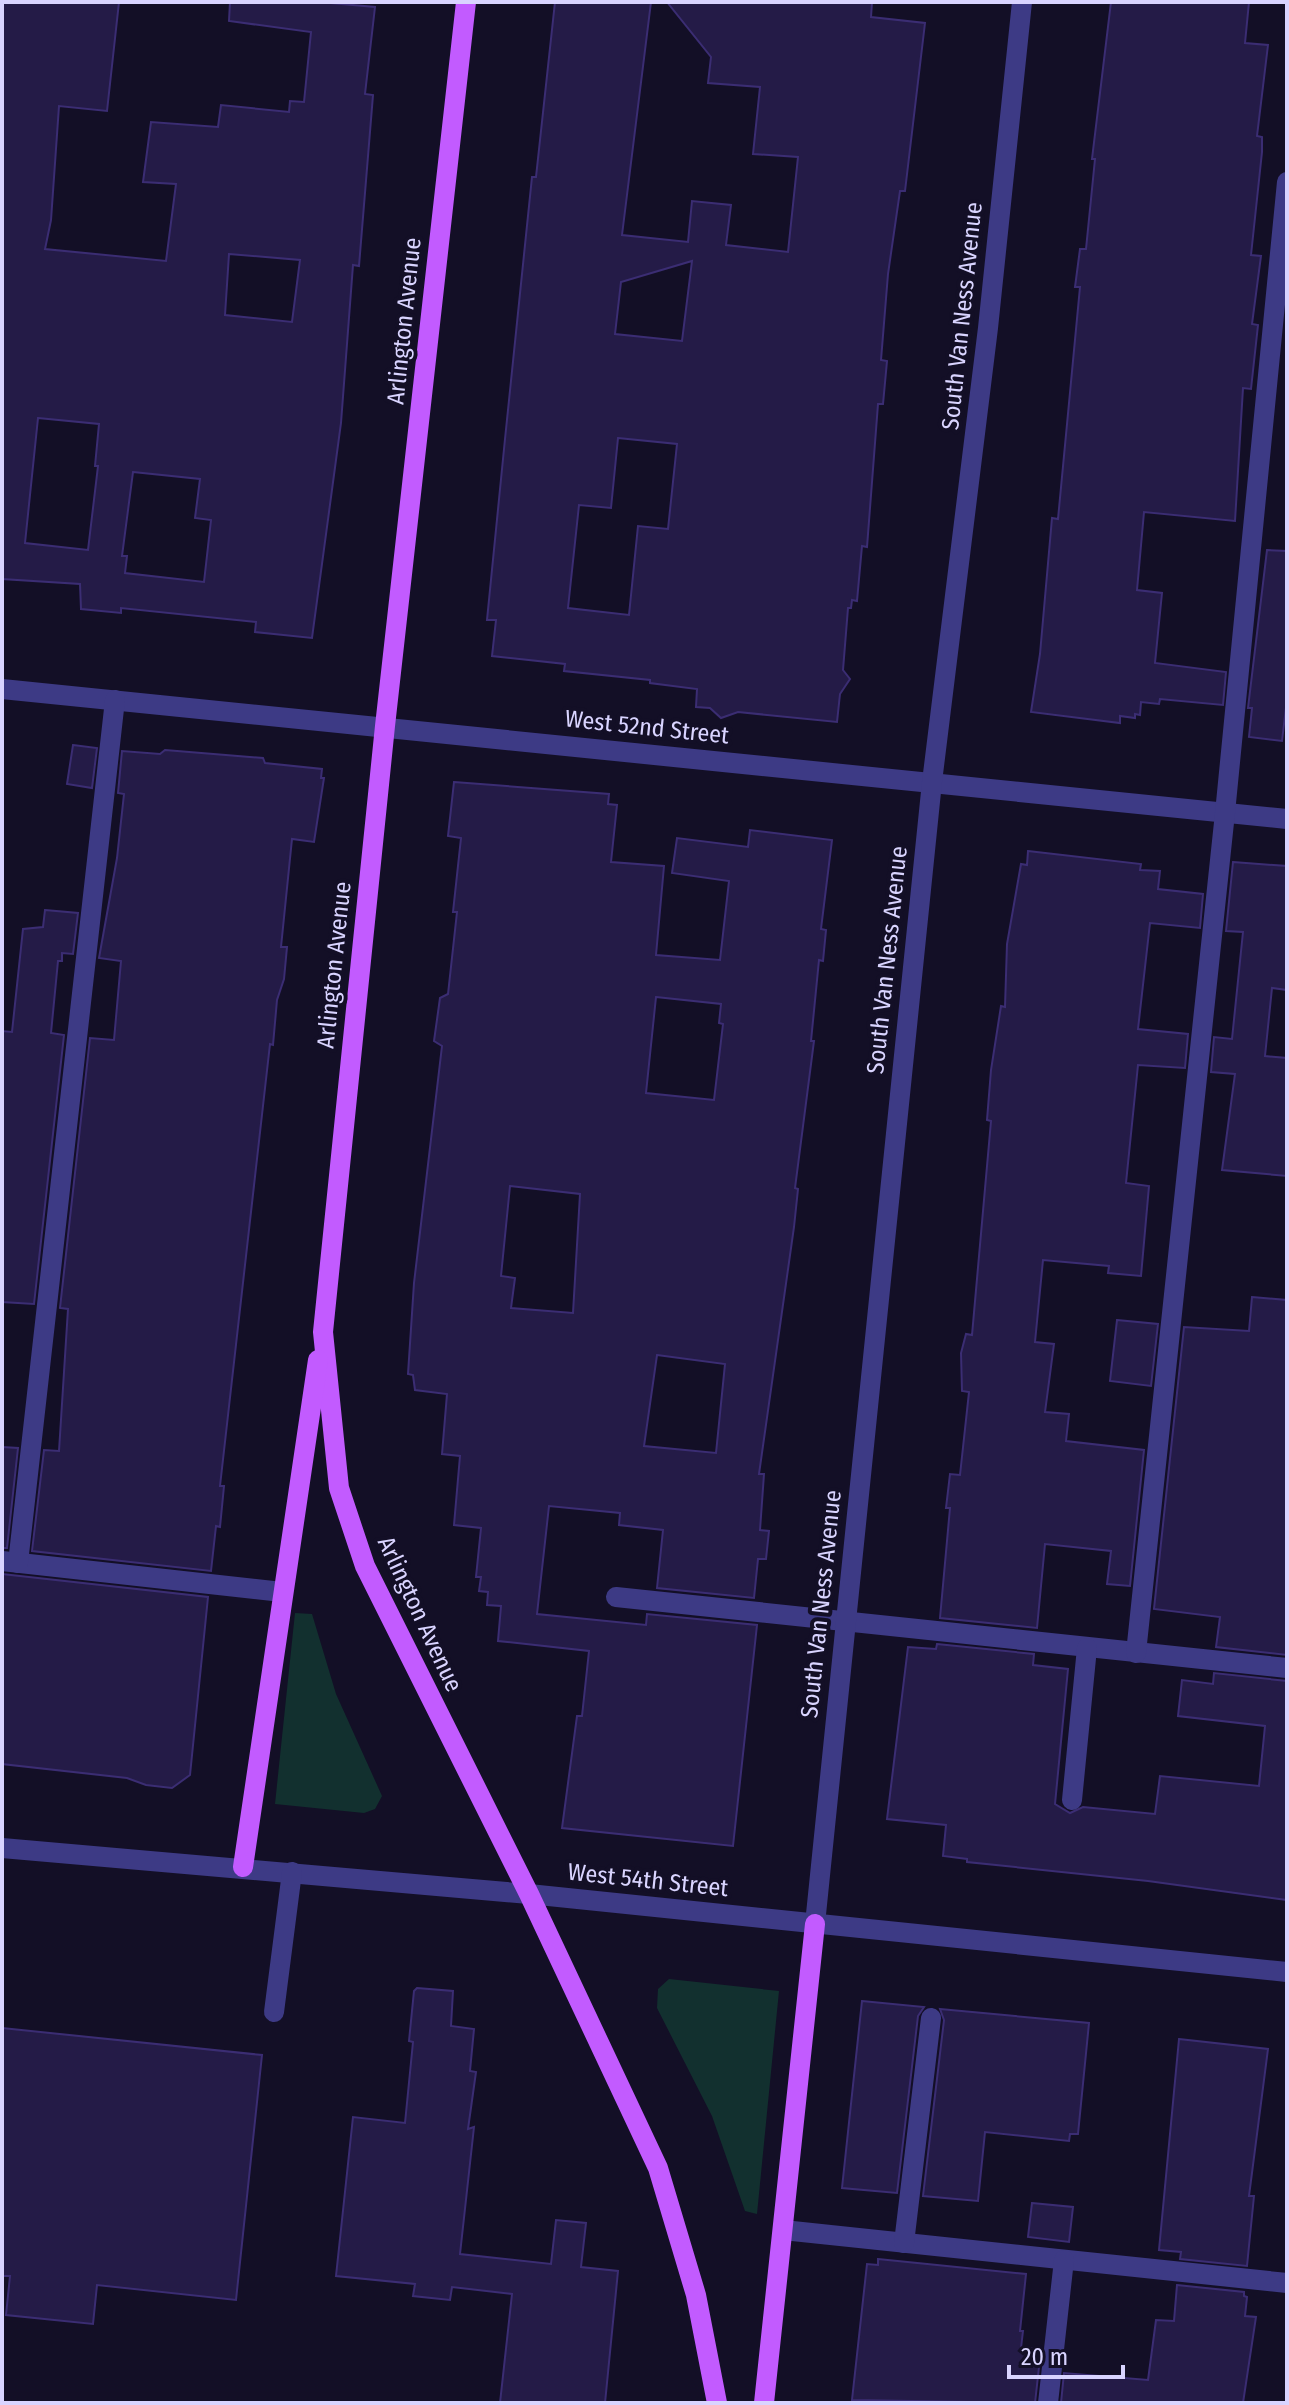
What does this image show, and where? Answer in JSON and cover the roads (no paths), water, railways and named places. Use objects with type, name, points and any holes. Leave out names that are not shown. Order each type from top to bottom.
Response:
[{"type":"main road","name":"Arlington Avenue","points":[[466,2],[385,726],[323,1332],[339,1488],[365,1566],[529,1894]]},
{"type":"main road","points":[[243,1867],[323,1332]]},
{"type":"main road","points":[[529,1894],[658,2168],[696,2295],[717,2403]]},
{"type":"main road","points":[[764,2403],[815,1924]]},
{"type":"street","name":"South Van Ness Avenue","points":[[815,1924],[932,782],[988,328],[1022,2]]},
{"type":"street","points":[[1136,1653],[1225,813],[1287,182]]},
{"type":"street","name":"West 52nd Street","points":[[2,689],[1287,819]]},
{"type":"street","points":[[115,700],[10,1562],[282,1592]]},
{"type":"street","points":[[616,1597],[1287,1668]]},
{"type":"street","points":[[1072,1800],[1087,1648]]},
{"type":"street","name":"West 54th Street","points":[[2,1848],[529,1894],[1287,1972]]},
{"type":"street","points":[[274,2012],[292,1872]]},
{"type":"street","points":[[904,2243],[931,2018]]},
{"type":"street","points":[[783,2230],[1287,2283]]},
{"type":"street","points":[[1048,2403],[1064,2260]]}]
